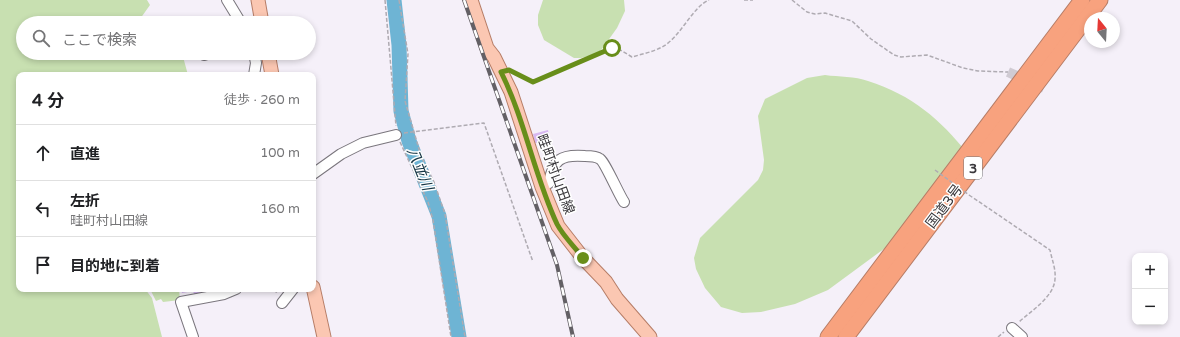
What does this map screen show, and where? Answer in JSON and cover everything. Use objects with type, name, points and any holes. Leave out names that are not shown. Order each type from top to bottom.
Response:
[{"type":"highway","name":"国道3号","points":[[828,337],[1082,0]]},
{"type":"highway","name":"国道3号","points":[[846,337],[1100,0]]},
{"type":"main road","points":[[258,0],[261,16]]},
{"type":"main road","name":"畦町村山田線","points":[[471,0],[487,48],[494,57],[511,92],[542,187],[558,226],[583,258],[606,282],[617,299],[650,337]]},
{"type":"main road","points":[[269,60],[271,72]]},
{"type":"main road","points":[[314,292],[324,337]]},
{"type":"street","points":[[227,0],[237,16]]},
{"type":"street","points":[[254,72],[255,60]]},
{"type":"street","points":[[316,172],[341,154],[362,143],[396,135]]},
{"type":"street","points":[[542,187],[549,183],[552,168],[558,161],[571,155],[594,157],[604,163],[624,202]]},
{"type":"street","points":[[193,337],[181,302],[229,292]]},
{"type":"street","points":[[282,303],[291,292]]},
{"type":"street","points":[[1012,328],[1022,337]]},
{"type":"path","points":[[385,0],[396,135],[428,202],[438,245],[450,337]]},
{"type":"path","points":[[399,0],[408,54],[405,101],[421,156],[434,182],[445,214],[465,337]]},
{"type":"path","points":[[501,72],[509,70],[533,82],[612,48],[617,48],[632,57],[650,52],[663,47],[672,39],[698,8],[709,0]]},
{"type":"path","points":[[744,0],[753,0]]},
{"type":"path","points":[[792,0],[807,12],[815,14],[825,12],[852,21],[871,39],[894,55],[902,57],[928,55],[963,68],[978,71],[1008,72]]},
{"type":"path","points":[[413,131],[484,123],[533,262]]},
{"type":"path","points":[[934,170],[1050,250],[1055,273],[1053,287],[1045,299],[1012,328]]},
{"type":"green space","points":[[0,0],[147,0],[150,5],[142,16],[16,16],[16,60],[184,60],[187,72],[16,72],[16,292],[147,292],[152,298],[162,337],[0,337]]},
{"type":"green space","points":[[543,0],[624,0],[625,11],[617,28],[602,49],[596,54],[581,58],[574,58],[544,40],[538,25],[538,15]]},
{"type":"green space","points":[[825,75],[863,79],[898,93],[912,101],[936,119],[968,154],[915,226],[828,290],[795,304],[761,312],[742,313],[721,307],[705,288],[696,269],[694,258],[700,238],[758,180],[763,170],[764,160],[758,116],[765,99],[807,78]]},
{"type":"green space","points":[[152,292],[179,292],[180,300],[163,302],[161,299],[156,301]]},
{"type":"building","points":[[548,130],[550,140],[535,143],[533,134]]},
{"type":"waterway","name":"八並川","points":[[394,0],[399,45],[401,111],[409,141],[439,216],[459,337]]},
{"type":"tunnel","points":[[1008,72],[1044,88]]},
{"type":"railway","points":[[464,0],[557,265],[573,337]]},
{"type":"route","points":[[583,258],[558,226],[542,187],[511,92],[501,72],[509,70],[529,82],[533,82],[612,48]]}]
